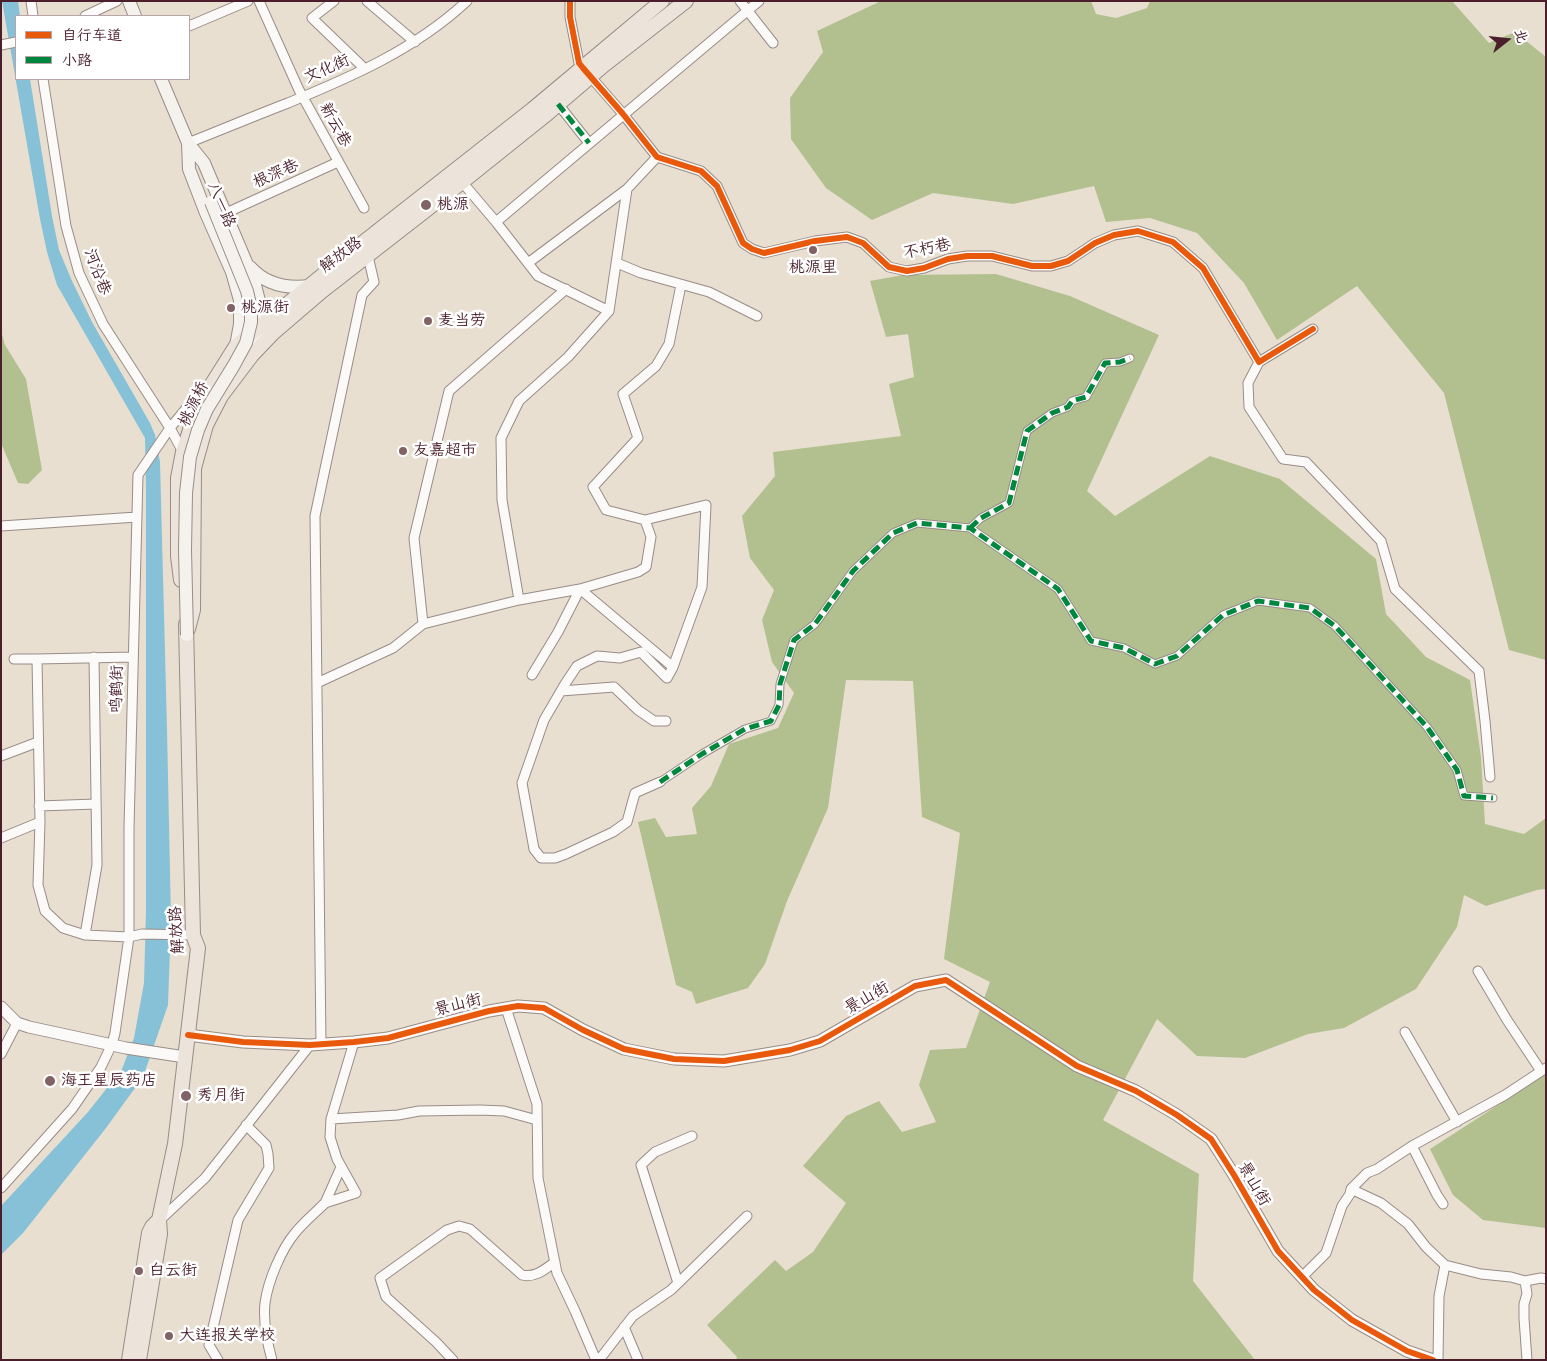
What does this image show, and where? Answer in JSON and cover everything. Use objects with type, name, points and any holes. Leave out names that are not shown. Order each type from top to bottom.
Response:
[{"type":"main road","points":[[129,1],[135,15]]},
{"type":"main road","name":"解放路","points":[[187,635],[193,610],[194,468],[206,425],[221,396],[252,354],[294,315],[558,104],[586,72],[662,1]]},
{"type":"main road","name":"解放路","points":[[139,1360],[160,1234],[159,1220],[175,1144],[198,948],[193,935],[187,635],[178,556],[178,478],[196,408],[236,346],[262,324],[534,110],[686,1]]},
{"type":"main road","name":"八一路","points":[[161,80],[188,143],[189,169],[232,272],[240,300],[240,324],[236,346]]},
{"type":"main road","points":[[188,143],[204,163],[254,281],[262,324],[252,354]]},
{"type":"main road","name":"桃源桥","points":[[187,635],[185,541],[186,493],[190,458],[198,430],[207,409],[246,343],[251,322],[251,308],[247,291],[188,143]]},
{"type":"main road","points":[[245,261],[255,273],[269,282],[293,288],[310,286]]},
{"type":"main road","points":[[232,272],[255,316],[262,324],[278,324],[294,315]]},
{"type":"main road","name":"解放路","points":[[129,1360],[149,1233],[159,1220]]},
{"type":"street","points":[[31,1],[33,15]]},
{"type":"street","points":[[87,15],[117,1]]},
{"type":"street","points":[[190,26],[248,1]]},
{"type":"street","name":"新云巷","points":[[259,1],[302,96],[364,208]]},
{"type":"street","points":[[334,1],[312,18],[365,69]]},
{"type":"street","points":[[367,1],[415,42]]},
{"type":"street","name":"文化街","points":[[188,143],[365,69],[415,42],[467,1]]},
{"type":"street","points":[[528,263],[627,189],[657,157],[579,63],[570,18],[570,1]]},
{"type":"street","points":[[740,1],[774,43]]},
{"type":"street","points":[[496,222],[759,1]]},
{"type":"street","name":"河沿巷","points":[[43,80],[66,226],[79,273],[103,324],[184,452]]},
{"type":"street","points":[[558,104],[589,143]]},
{"type":"street","name":"不朽巷","points":[[657,157],[701,171],[717,186],[743,243],[752,249],[764,253],[815,241],[847,237],[864,243],[889,267],[907,271],[924,268],[948,259],[967,256],[992,256],[1032,266],[1051,266],[1068,261],[1095,243],[1114,235],[1138,231],[1173,242],[1203,268],[1259,362]]},
{"type":"street","name":"根深巷","points":[[226,213],[338,162]]},
{"type":"street","points":[[462,182],[538,276],[609,311]]},
{"type":"street","points":[[519,600],[502,500],[501,438],[519,401],[568,357],[609,311],[627,189]]},
{"type":"street","points":[[159,1220],[204,1178],[246,1125],[316,1045],[317,683],[315,516],[362,296],[374,282],[368,256]]},
{"type":"street","points":[[617,263],[641,273],[710,292],[757,316]]},
{"type":"street","points":[[681,284],[669,344],[656,366],[623,394],[638,438],[593,487],[606,510],[645,520],[706,505],[702,587],[673,667],[667,678],[642,652],[620,658],[597,656],[577,666],[561,691],[544,720],[522,783],[534,849],[540,858],[554,858],[566,854],[613,832],[627,822],[635,793],[660,782],[702,754],[745,729],[771,721],[779,705],[780,684],[794,640],[815,624],[853,571],[892,533],[918,523],[970,528],[1058,589],[1091,640],[1124,648],[1154,664],[1177,656],[1223,615],[1258,601],[1310,608],[1335,626],[1427,727],[1457,770],[1464,796],[1493,798]]},
{"type":"street","points":[[423,624],[414,538],[450,391],[566,289]]},
{"type":"street","points":[[1313,329],[1259,362],[1248,383],[1249,407],[1283,459],[1306,462],[1381,541],[1396,589],[1478,671],[1490,777]]},
{"type":"street","points":[[970,528],[981,518],[1009,503],[1027,431],[1052,413],[1068,407],[1072,401],[1086,397],[1105,363],[1120,362],[1130,358]]},
{"type":"street","name":"鸣鹤街","points":[[1,1188],[72,1109],[102,1067],[112,1044],[129,937],[129,828],[138,475],[170,428],[224,363]]},
{"type":"street","points":[[1,526],[137,517]]},
{"type":"street","points":[[317,683],[393,648],[423,624],[519,600],[580,589],[638,572],[646,567],[651,537],[645,520]]},
{"type":"street","points":[[580,589],[673,667]]},
{"type":"street","points":[[532,676],[558,632],[580,589]]},
{"type":"street","points":[[14,659],[133,656]]},
{"type":"street","points":[[85,934],[97,865],[94,657]]},
{"type":"street","points":[[38,659],[40,822],[38,885],[45,911],[63,928],[85,934],[129,937],[142,934],[193,935]]},
{"type":"street","points":[[561,691],[614,687],[638,710],[654,721],[666,721]]},
{"type":"street","points":[[1,756],[38,742]]},
{"type":"street","points":[[40,806],[96,804]]},
{"type":"street","points":[[1,838],[40,822]]},
{"type":"street","points":[[1302,1277],[1326,1254],[1342,1206],[1351,1189],[1367,1173],[1505,1095],[1543,1070],[1507,1020],[1478,971]]},
{"type":"street","name":"景山街","points":[[188,1035],[243,1042],[316,1045],[354,1042],[388,1038],[489,1011],[518,1006],[544,1008],[624,1049],[674,1059],[724,1061],[790,1050],[820,1040],[915,986],[946,980],[1077,1066],[1136,1090],[1211,1139],[1278,1251],[1314,1290],[1352,1320],[1407,1351],[1433,1360]]},
{"type":"street","points":[[1,1007],[17,1023],[126,1048],[185,1057]]},
{"type":"street","points":[[506,1008],[537,1104],[538,1178],[557,1273],[598,1360],[633,1316],[671,1290],[747,1216]]},
{"type":"street","points":[[1,1054],[17,1023]]},
{"type":"street","points":[[1405,1032],[1457,1122]]},
{"type":"street","points":[[325,1203],[356,1193],[337,1160],[330,1137],[332,1118],[354,1042]]},
{"type":"street","points":[[332,1118],[419,1111],[480,1110],[504,1111],[537,1120]]},
{"type":"street","points":[[218,1360],[209,1345],[238,1220],[268,1168],[266,1144],[246,1125]]},
{"type":"street","points":[[678,1283],[641,1166],[655,1152],[692,1136]]},
{"type":"street","points":[[1412,1146],[1443,1204]]},
{"type":"street","points":[[272,1360],[266,1326],[266,1302],[272,1277],[282,1254],[295,1233],[325,1203],[341,1168]]},
{"type":"street","points":[[1351,1189],[1381,1203],[1408,1224],[1426,1247],[1445,1265],[1481,1274],[1511,1277],[1525,1281],[1546,1279]]},
{"type":"street","points":[[453,1360],[386,1297],[380,1278],[447,1230],[459,1226],[470,1229],[522,1275],[529,1277],[538,1274],[555,1262]]},
{"type":"street","points":[[1438,1360],[1440,1296],[1445,1265]]},
{"type":"street","points":[[1525,1281],[1527,1294],[1524,1304],[1524,1318],[1527,1360]]},
{"type":"street","points":[[624,1326],[638,1360]]},
{"type":"green space","points":[[881,1],[1091,1],[1096,14],[1116,18],[1147,8],[1150,1],[1452,1],[1489,43],[1515,32],[1546,57],[1546,660],[1509,650],[1444,393],[1357,286],[1277,340],[1244,283],[1197,233],[1150,218],[1106,222],[1094,186],[1013,204],[933,193],[872,220],[826,188],[791,139],[790,98],[823,52],[817,31]]},
{"type":"green space","points":[[996,274],[1070,296],[1159,335],[1087,491],[1115,516],[1210,456],[1280,479],[1376,559],[1386,614],[1426,657],[1470,680],[1481,757],[1485,824],[1524,834],[1546,818],[1546,889],[1486,906],[1464,895],[1457,927],[1416,989],[1344,1028],[1308,1034],[1245,1058],[1197,1056],[1157,1019],[1103,1120],[1199,1174],[1193,1281],[1255,1360],[736,1360],[737,1357],[707,1325],[775,1260],[786,1271],[813,1252],[846,1203],[803,1166],[846,1116],[879,1101],[902,1132],[936,1122],[919,1085],[930,1050],[966,1048],[990,982],[944,959],[960,833],[922,817],[913,681],[846,680],[828,808],[787,901],[765,964],[748,988],[696,1004],[692,992],[676,985],[638,822],[655,818],[666,837],[697,834],[692,808],[711,786],[729,744],[778,728],[794,693],[772,662],[762,620],[774,590],[750,558],[742,516],[775,476],[773,452],[901,436],[889,384],[914,377],[908,334],[886,337],[870,281],[903,275]]},
{"type":"green space","points":[[1,331],[5,345],[26,379],[42,470],[28,484],[18,483],[1,443]]},
{"type":"green space","points":[[1546,1074],[1546,1228],[1483,1220],[1453,1195],[1430,1149]]},
{"type":"water","points":[[2,1],[18,1],[20,15],[15,15],[15,76]]},
{"type":"water","points":[[16,80],[30,80],[59,250],[92,322],[150,423],[155,435],[160,462],[171,920],[168,1005],[143,1077],[106,1128],[23,1233],[1,1255],[1,1206],[88,1112],[122,1069],[134,1038],[144,983],[146,912],[145,438],[57,285],[40,219]]},
{"type":"marked path","points":[[558,104],[589,143]]},
{"type":"marked path","points":[[970,528],[981,518],[1009,503],[1027,431],[1052,413],[1068,407],[1072,401],[1086,397],[1105,363],[1120,362],[1130,358]]},
{"type":"marked path","points":[[660,782],[702,754],[745,729],[771,721],[779,705],[780,684],[794,640],[815,624],[853,571],[893,533],[917,523],[970,528],[1058,589],[1091,641],[1124,648],[1155,664],[1177,656],[1223,615],[1258,601],[1310,608],[1335,626],[1427,727],[1457,770],[1464,796],[1493,798]]},
{"type":"cycle path","points":[[570,1],[570,17],[579,63],[657,157],[701,171],[717,186],[743,243],[752,249],[764,253],[815,241],[847,237],[863,243],[889,267],[907,271],[924,268],[948,259],[967,256],[992,256],[1032,266],[1051,266],[1068,261],[1095,243],[1114,235],[1138,231],[1173,242],[1203,268],[1259,362],[1313,329]]},
{"type":"cycle path","points":[[188,1035],[243,1042],[310,1045],[354,1042],[388,1038],[489,1011],[518,1006],[544,1008],[583,1030],[624,1049],[674,1059],[724,1061],[790,1050],[820,1041],[915,986],[946,980],[1077,1066],[1136,1091],[1177,1115],[1211,1139],[1278,1251],[1314,1290],[1352,1320],[1407,1351],[1433,1360]]},
{"type":"place","name":"桃源","points":[[426,205]]},
{"type":"place","name":"桃源里","points":[[813,250]]},
{"type":"place","name":"桃源街","points":[[231,308]]},
{"type":"place","name":"麦当劳","points":[[428,321]]},
{"type":"place","name":"友嘉超市","points":[[403,451]]},
{"type":"place","name":"海王星辰药店","points":[[50,1081]]},
{"type":"place","name":"秀月街","points":[[186,1096]]},
{"type":"place","name":"白云街","points":[[139,1271]]},
{"type":"place","name":"大连报关学校","points":[[169,1336]]}]
